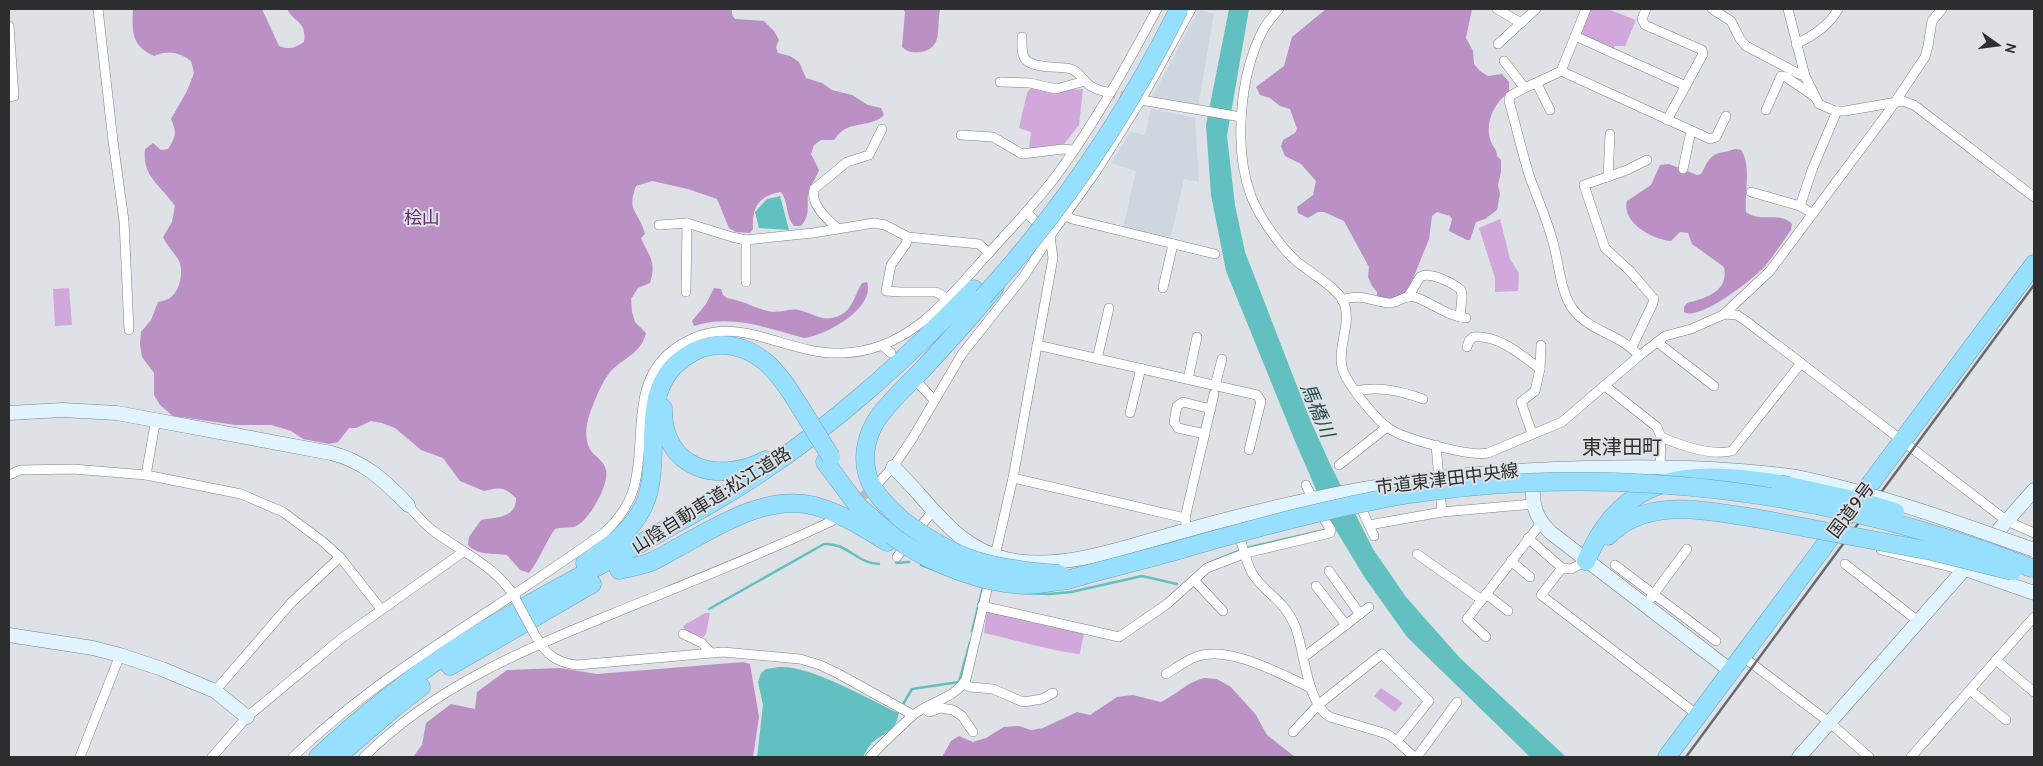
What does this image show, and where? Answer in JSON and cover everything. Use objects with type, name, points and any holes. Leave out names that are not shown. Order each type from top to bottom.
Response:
[{"type":"highway","name":"山陰自動車道;松江道路","points":[[319,757],[387,697],[463,643],[697,513],[794,449],[882,379],[928,337],[981,295],[1065,178],[1124,87],[1166,9]]},
{"type":"highway","name":"山陰自動車道;松江道路","points":[[337,757],[432,678],[468,655],[701,524],[800,459],[892,387],[936,346],[981,295],[1010,267],[1081,176],[1116,123],[1159,48],[1186,9]]},
{"type":"highway","name":"国道9号","points":[[1667,757],[2034,264]]},
{"type":"highway","points":[[894,532],[881,500],[870,483],[866,469],[865,453],[869,436],[876,421],[981,295]]},
{"type":"highway","points":[[463,643],[617,541],[632,526],[643,509],[650,488],[653,463],[654,412],[658,393],[668,373],[686,356],[696,350],[714,345],[729,345],[751,351],[778,373],[799,412],[858,506],[915,550],[948,567],[1004,583],[1036,585],[1067,580],[1252,528],[1356,504],[1456,489],[1552,483],[1651,484],[1750,493],[1838,509],[1951,539],[2034,569]]},
{"type":"highway","points":[[794,449],[773,455],[754,466],[739,470],[719,472],[705,470],[692,464],[675,449],[666,430],[663,407],[671,382],[685,366],[704,356],[725,352],[741,356],[760,365],[773,378],[799,412]]},
{"type":"highway","points":[[1586,561],[1600,534],[1615,514],[1634,498],[1654,487],[1696,477],[1739,479],[1780,484],[1837,496],[1889,510],[1940,528],[1951,539]]},
{"type":"highway","points":[[619,570],[650,562],[706,532],[747,513],[785,504],[804,504],[824,509],[847,519],[894,532],[941,556],[974,567],[1019,575],[1062,574],[1101,570]]},
{"type":"highway","points":[[1586,561],[1620,525],[1630,518],[1650,511],[1676,509],[1755,518],[1931,551],[2034,577]]},
{"type":"highway","points":[[346,757],[395,707]]},
{"type":"street","points":[[98,9],[124,221],[129,330]]},
{"type":"street","points":[[294,757],[312,739],[393,674],[443,639],[514,597],[604,533],[617,521],[626,507],[634,488],[641,415],[652,373],[672,351],[698,336],[714,332],[732,331],[755,334],[800,348],[828,353],[861,351],[884,346],[920,324],[948,299],[1059,172],[1134,52],[1157,9]]},
{"type":"street","points":[[879,482],[893,467],[912,440],[962,354],[1024,276],[1095,172],[1141,100],[1186,9]]},
{"type":"street","points":[[1279,9],[1263,30],[1248,74],[1238,117],[1249,188],[1254,204],[1277,241],[1294,259],[1326,283],[1342,300],[1346,318],[1342,366],[1346,378],[1388,428],[1407,437],[1436,445],[1481,454],[1495,450],[1562,422],[1639,356],[1666,336],[1691,329],[1723,315],[1731,314],[1739,316],[2007,521],[2034,533]]},
{"type":"street","points":[[1497,9],[1521,23]]},
{"type":"street","points":[[1498,44],[1536,9]]},
{"type":"street","points":[[1586,9],[1561,71],[1538,84],[1524,87],[1510,96],[1509,101],[1531,178],[1554,243],[1566,295],[1572,308],[1597,330],[1613,336],[1632,347],[1639,356]]},
{"type":"street","points":[[1646,9],[1642,19],[1646,25],[1702,50],[1703,54],[1667,120]]},
{"type":"street","points":[[1712,9],[1731,21],[1740,39],[1746,46],[1805,76]]},
{"type":"street","points":[[1788,9],[1805,76],[1818,104],[1827,109],[1837,111],[1903,101],[1914,105],[2034,196]]},
{"type":"street","points":[[1796,44],[1830,21],[1838,9]]},
{"type":"street","points":[[1723,315],[1770,271],[1895,102],[1925,56],[1932,21],[1942,9]]},
{"type":"street","points":[[9,26],[14,96],[9,97]]},
{"type":"street","points":[[1575,36],[1686,86]]},
{"type":"street","points":[[1022,37],[1022,51],[1028,62],[1036,65],[1071,69],[1076,71],[1085,81],[1107,92]]},
{"type":"street","points":[[1504,61],[1524,87]]},
{"type":"street","points":[[1561,71],[1691,131],[1713,139],[1726,116]]},
{"type":"street","points":[[1766,110],[1781,76],[1786,77],[1814,96]]},
{"type":"street","points":[[1000,82],[1030,83],[1056,89],[1085,81]]},
{"type":"street","points":[[1538,84],[1550,110]]},
{"type":"street","points":[[1141,100],[1238,117]]},
{"type":"street","points":[[1800,206],[1812,170],[1837,111]]},
{"type":"street","points":[[838,228],[823,216],[813,196],[814,189],[847,162],[869,155],[882,129]]},
{"type":"street","points":[[1683,168],[1691,131]]},
{"type":"street","points":[[1608,177],[1610,134]]},
{"type":"street","points":[[961,135],[993,137],[1022,154],[1063,149],[1073,150]]},
{"type":"street","points":[[1632,347],[1654,301],[1634,274],[1605,248],[1584,185],[1628,170],[1636,164],[1647,160]]},
{"type":"street","points":[[1751,192],[1800,206],[1813,214]]},
{"type":"street","points":[[870,757],[913,715],[954,692],[966,679],[1013,478],[1053,258],[1050,236],[1026,212]]},
{"type":"street","points":[[1064,215],[1072,219],[1214,254]]},
{"type":"street","points":[[658,225],[687,223],[746,240],[813,233],[874,223],[885,225],[908,237],[979,244],[989,253]]},
{"type":"street","points":[[686,292],[687,223]]},
{"type":"street","points":[[908,237],[906,244],[891,265],[886,290],[936,292],[948,299]]},
{"type":"street","points":[[746,240],[746,282]]},
{"type":"street","points":[[1162,288],[1173,244]]},
{"type":"street","points":[[1342,300],[1348,297],[1363,297],[1391,303],[1408,296],[1463,318],[1461,290],[1439,279],[1428,275],[1420,277],[1408,296]]},
{"type":"street","points":[[1097,358],[1108,308]]},
{"type":"street","points":[[1188,379],[1197,337]]},
{"type":"street","points":[[1467,347],[1473,337],[1498,341],[1540,369]]},
{"type":"street","points":[[1657,342],[1714,386]]},
{"type":"street","points":[[1037,345],[1188,379],[1215,390],[1256,395],[1261,399],[1249,450]]},
{"type":"street","points":[[1532,433],[1521,402],[1535,391],[1540,369],[1541,345]]},
{"type":"street","points":[[884,346],[890,353]]},
{"type":"street","points":[[1013,478],[1186,524],[1222,359]]},
{"type":"street","points":[[1660,437],[1680,445],[1723,453],[1732,452],[1800,363]]},
{"type":"street","points":[[1130,413],[1141,368]]},
{"type":"street","points":[[920,385],[934,400]]},
{"type":"street","points":[[1606,386],[1657,427],[1660,437],[1660,466]]},
{"type":"street","points":[[1355,391],[1401,391],[1423,399]]},
{"type":"street","points":[[1205,434],[1178,428],[1174,422],[1177,406],[1183,402],[1211,409]]},
{"type":"street","points":[[9,413],[88,410],[156,419],[347,457],[376,474],[434,531],[500,577],[514,597],[538,640],[552,657],[567,664],[577,665],[667,658],[710,652],[800,659],[828,669],[913,715]]},
{"type":"street","points":[[146,475],[156,419]]},
{"type":"street","points":[[1339,465],[1388,428]]},
{"type":"street","points":[[1436,445],[1442,512]]},
{"type":"street","name":"市道東津田中央線","points":[[893,467],[955,534],[968,543],[995,556],[1034,563],[1056,562],[1099,555],[1186,524],[1234,518],[1351,491],[1438,477],[1532,469],[1660,466],[1729,469],[1839,486],[1890,501],[2034,550]]},
{"type":"street","points":[[9,475],[20,470],[73,469],[146,475],[241,494],[282,512],[322,541],[340,557],[382,609]]},
{"type":"street","points":[[1532,469],[1533,504],[1540,523],[1586,561],[1731,671]]},
{"type":"street","points":[[982,606],[1118,637],[1167,604],[1207,568],[1246,553],[1330,533],[1331,530],[1312,499],[1306,485]]},
{"type":"street","points":[[1799,757],[2007,521],[2029,504],[2034,490]]},
{"type":"street","points":[[1369,525],[1442,512],[1533,504]]},
{"type":"street","points":[[1362,510],[1374,536]]},
{"type":"street","points":[[897,557],[922,522],[933,511]]},
{"type":"street","points":[[1234,518],[1252,573],[1286,608],[1295,626],[1311,688],[1318,705],[1324,713],[1330,717],[1387,734],[1397,740],[1416,757],[1457,702]]},
{"type":"street","points":[[364,757],[387,734],[434,700],[538,640],[788,542],[832,521]]},
{"type":"street","points":[[1486,636],[1467,619],[1540,523]]},
{"type":"street","points":[[1528,538],[1562,568],[1571,569],[1586,561]]},
{"type":"street","points":[[1859,544],[1964,570],[2034,593]]},
{"type":"street","points":[[1645,606],[1688,550]]},
{"type":"street","points":[[212,757],[247,717],[342,638],[463,552]]},
{"type":"street","points":[[1418,554],[1508,611]]},
{"type":"street","points":[[215,691],[291,603],[340,557]]},
{"type":"street","points":[[1510,561],[1530,577]]},
{"type":"street","points":[[1845,564],[1918,621]]},
{"type":"street","points":[[1615,565],[1716,641]]},
{"type":"street","points":[[1562,568],[1541,595],[1699,716]]},
{"type":"street","points":[[1329,571],[1360,614]]},
{"type":"street","points":[[1194,580],[1224,611]]},
{"type":"street","points":[[1316,586],[1346,625]]},
{"type":"street","points":[[1304,657],[1368,607]]},
{"type":"street","points":[[1668,624],[1677,612]]},
{"type":"street","points":[[1911,757],[2034,617]]},
{"type":"street","points":[[683,634],[702,643],[710,652]]},
{"type":"street","points":[[9,635],[120,655],[162,669],[215,691],[247,717]]},
{"type":"street","points":[[1166,674],[1193,658],[1218,653],[1256,663],[1311,688]]},
{"type":"street","points":[[1292,732],[1318,705],[1382,654],[1429,701],[1397,740]]},
{"type":"street","points":[[80,757],[120,655]]},
{"type":"street","points":[[1742,656],[1829,722],[1869,757]]},
{"type":"street","points":[[1996,660],[2034,692]]},
{"type":"street","points":[[963,684],[970,687],[994,689],[1023,702],[1042,699],[1053,693]]},
{"type":"street","points":[[1970,690],[2006,720]]},
{"type":"street","points":[[925,708],[929,712],[945,708],[957,711],[973,732]]},
{"type":"shaded area","points":[[1591,9],[1607,9],[1636,20],[1625,46],[1614,46],[1614,50],[1583,36],[1581,32]]},
{"type":"shaded area","points":[[1199,10],[1214,14],[1198,107],[1151,99]]},
{"type":"shaded area","points":[[1032,86],[1059,91],[1083,89],[1079,125],[1064,144],[1029,149],[1031,132],[1019,128],[1027,93]]},
{"type":"shaded area","points":[[1151,109],[1195,118],[1199,182],[1184,179],[1170,240],[1123,229],[1136,171],[1111,163],[1131,132],[1145,135]]},
{"type":"shaded area","points":[[1500,219],[1510,259],[1519,273],[1518,291],[1495,292],[1495,278],[1479,228]]},
{"type":"shaded area","points":[[69,288],[72,325],[55,326],[53,289]]},
{"type":"shaded area","points":[[987,611],[1084,633],[1080,653],[1055,650],[984,633]]},
{"type":"shaded area","points":[[705,613],[710,613],[706,634],[703,637],[686,632],[683,626]]},
{"type":"shaded area","points":[[1381,688],[1403,703],[1395,712],[1374,696]]},
{"type":"green space","name":"桧山","points":[[133,9],[262,9],[279,46],[289,48],[304,42],[304,30],[287,9],[732,9],[732,15],[735,19],[764,21],[774,31],[779,40],[776,47],[778,53],[790,56],[799,62],[806,78],[822,83],[832,90],[852,95],[868,105],[881,108],[884,115],[876,121],[845,129],[834,140],[821,140],[814,145],[811,154],[819,170],[808,193],[807,216],[801,226],[794,226],[791,222],[781,192],[767,196],[758,204],[754,214],[753,229],[750,233],[736,232],[729,228],[717,199],[688,189],[652,181],[636,186],[632,201],[633,207],[645,234],[641,238],[651,259],[653,269],[650,283],[638,288],[631,299],[635,322],[646,333],[644,339],[638,349],[607,376],[593,405],[586,429],[589,447],[605,467],[605,484],[597,502],[580,524],[574,527],[555,529],[529,573],[520,570],[507,555],[477,551],[468,545],[469,537],[481,520],[504,516],[509,513],[513,510],[516,498],[505,490],[494,489],[484,491],[460,481],[443,458],[421,450],[395,428],[371,421],[356,428],[349,428],[338,442],[329,444],[303,439],[291,431],[271,425],[236,425],[173,416],[160,405],[154,395],[154,373],[142,357],[141,332],[151,320],[158,302],[170,298],[176,291],[179,286],[181,270],[179,261],[163,237],[172,222],[175,206],[149,174],[146,167],[145,149],[153,143],[161,150],[168,149],[175,134],[171,119],[187,91],[194,73],[191,61],[182,56],[164,53],[154,56],[141,48],[134,37]]},
{"type":"green space","points":[[903,9],[943,9],[940,10],[938,36],[933,47],[928,50],[915,52],[908,51],[902,47],[905,12]]},
{"type":"green space","points":[[1326,9],[1472,9],[1466,38],[1473,51],[1474,64],[1488,76],[1502,74],[1509,82],[1509,92],[1495,108],[1489,128],[1491,142],[1497,156],[1501,160],[1498,185],[1500,194],[1497,210],[1485,219],[1476,222],[1470,240],[1449,231],[1452,219],[1450,216],[1437,212],[1432,216],[1429,239],[1408,291],[1395,300],[1377,297],[1377,292],[1368,277],[1369,267],[1344,221],[1324,212],[1318,212],[1308,218],[1298,213],[1297,207],[1313,195],[1316,181],[1301,164],[1285,156],[1281,146],[1283,140],[1295,133],[1297,129],[1290,109],[1280,106],[1270,98],[1260,95],[1256,87],[1284,66],[1292,37]]},
{"type":"green space","points":[[1735,149],[1741,150],[1746,164],[1746,212],[1757,217],[1776,217],[1787,220],[1792,224],[1791,230],[1766,265],[1751,279],[1727,297],[1702,311],[1684,312],[1684,307],[1687,303],[1709,296],[1720,288],[1725,275],[1724,267],[1692,244],[1688,233],[1680,232],[1671,241],[1648,234],[1640,229],[1629,216],[1626,209],[1627,201],[1651,185],[1660,165],[1669,164],[1697,175],[1701,174],[1713,156]]},
{"type":"green space","points":[[867,282],[868,292],[857,311],[836,326],[813,336],[804,338],[736,322],[722,321],[694,326],[692,321],[706,304],[714,288],[721,289],[723,295],[727,298],[768,311],[799,310],[821,318],[831,318],[847,310],[862,283]]},
{"type":"green space","points":[[743,662],[750,664],[759,717],[753,757],[413,757],[422,745],[426,723],[451,704],[475,709],[477,692],[507,670],[560,668],[597,674]]},
{"type":"green space","points":[[1204,678],[1217,679],[1231,687],[1256,715],[1267,735],[1295,757],[942,757],[951,741],[959,736],[973,742],[986,738],[1004,727],[1019,726],[1031,730],[1043,728],[1077,712],[1090,715],[1117,697],[1133,695],[1161,702],[1192,682]]},
{"type":"water","points":[[1229,9],[1249,9],[1227,136],[1235,205],[1245,252],[1309,417],[1331,466],[1373,549],[1406,597],[1460,658],[1566,757],[1530,757],[1407,637],[1365,578],[1328,517],[1226,271],[1211,195],[1206,125]]},
{"type":"water","points":[[780,196],[789,230],[759,228],[755,212],[767,199]]},
{"type":"water","points":[[779,667],[793,668],[823,677],[898,713],[898,719],[889,731],[872,743],[863,757],[757,757],[763,705],[758,682],[761,673],[766,669]]},
{"type":"waterway","points":[[1246,548],[1324,530]]},
{"type":"waterway","points":[[709,609],[824,544],[839,546],[865,561],[879,564]]},
{"type":"waterway","points":[[1209,563],[1241,550]]},
{"type":"waterway","points":[[896,563],[909,562]]},
{"type":"waterway","points":[[921,565],[966,582]]},
{"type":"waterway","points":[[1023,593],[1049,594],[1071,592],[1142,576],[1177,584]]},
{"type":"waterway","points":[[972,631],[983,587]]},
{"type":"waterway","points":[[896,716],[912,689],[959,682],[970,642]]},
{"type":"tunnel","points":[[1107,92],[1133,98]]},
{"type":"tunnel","points":[[839,516],[875,486]]},
{"type":"railway","points":[[1686,757],[2034,285]]},
{"type":"district","name":"東津田町","points":[[1622,447]]},
{"type":"water label","name":"馬橋川","points":[[1318,410]]}]
